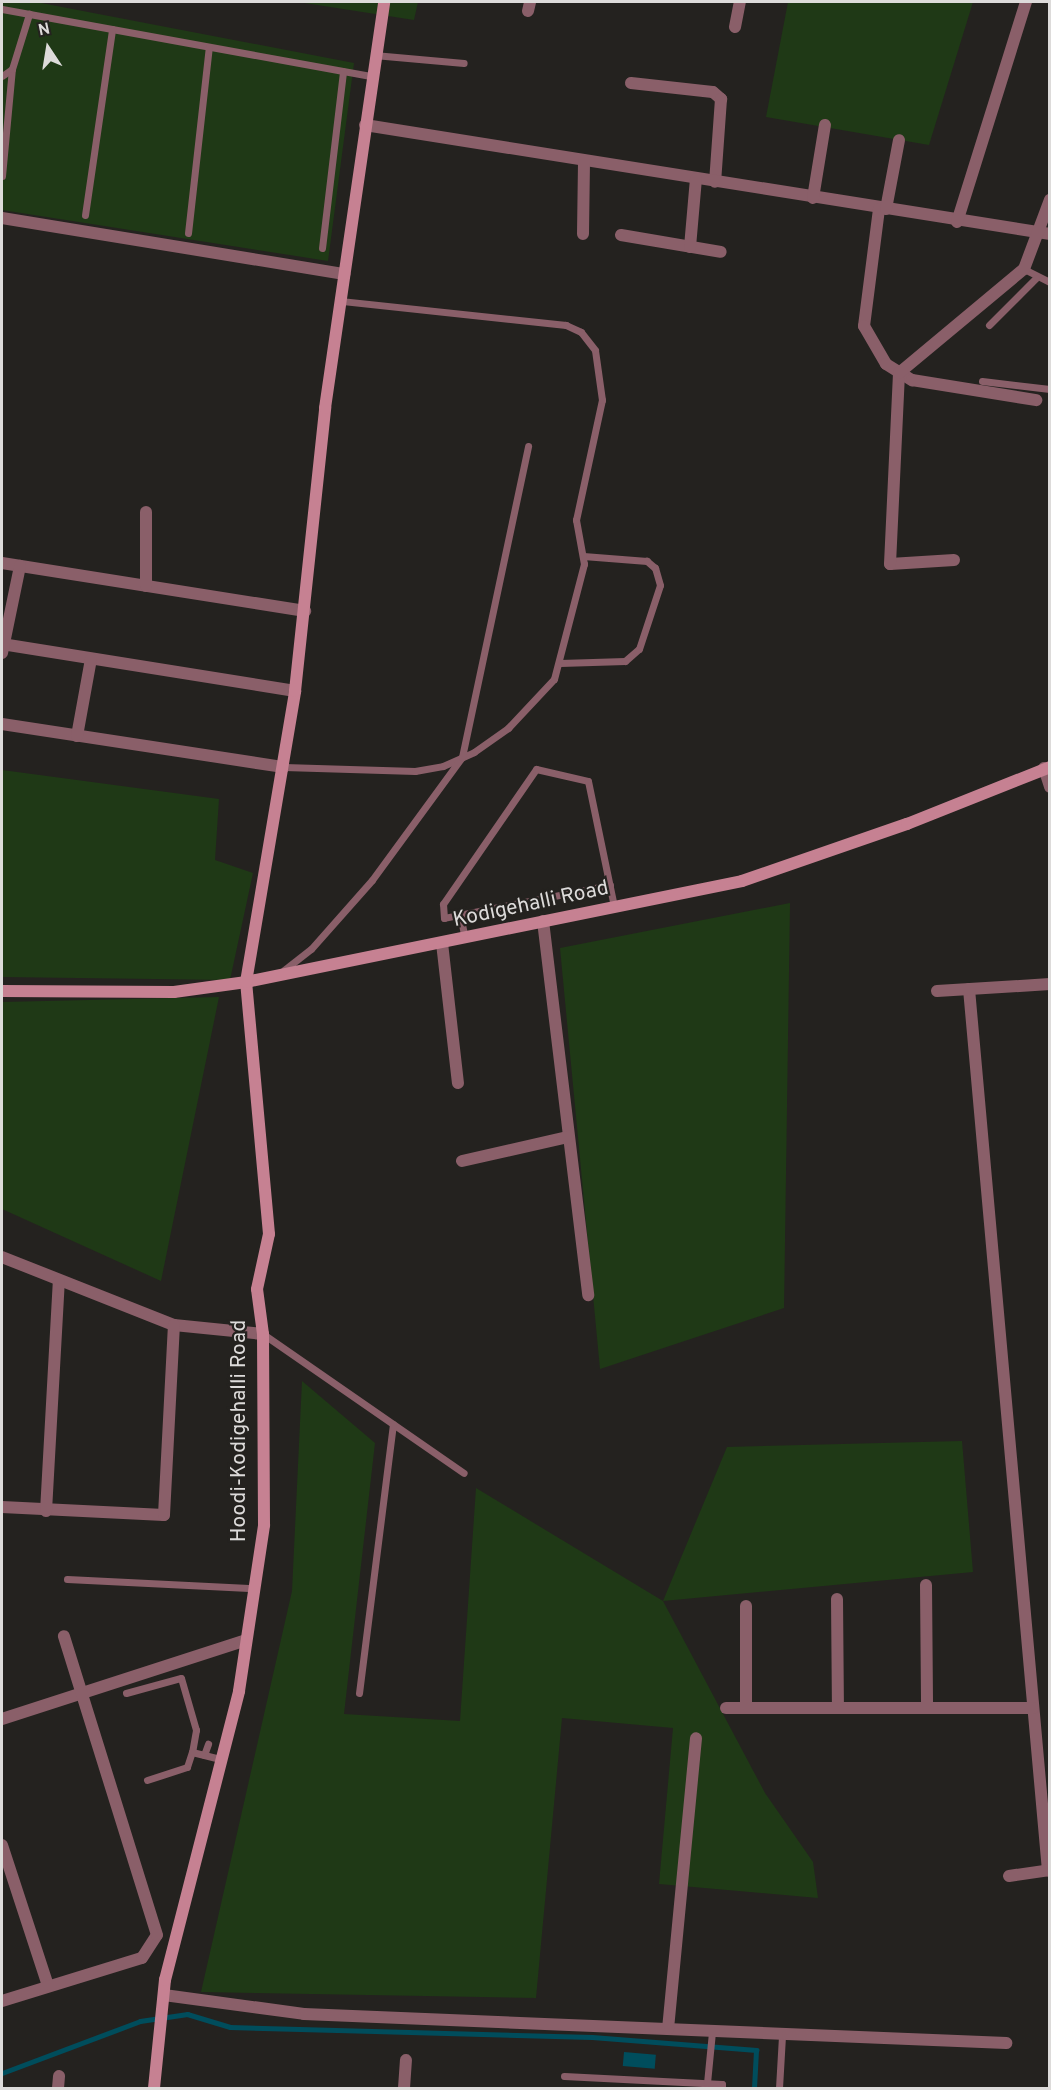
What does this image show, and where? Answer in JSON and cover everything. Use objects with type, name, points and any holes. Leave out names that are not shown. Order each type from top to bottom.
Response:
[{"type":"street","name":"Hoodi-Kodigehalli Road","points":[[154,2088],[164,1995],[221,1759],[246,1640],[264,1525],[263,1334],[256,1289],[270,1234],[246,982],[295,691],[340,301],[374,55],[384,2]]},
{"type":"street","points":[[735,27],[740,2]]},
{"type":"street","points":[[957,222],[1026,2]]},
{"type":"street","points":[[631,83],[713,92],[721,99],[715,182]]},
{"type":"street","points":[[365,125],[957,222],[1046,233]]},
{"type":"street","points":[[813,198],[825,125]]},
{"type":"street","points":[[898,140],[883,209],[864,326],[869,343],[899,373],[912,380],[1036,400]]},
{"type":"street","points":[[583,234],[584,161]]},
{"type":"street","points":[[690,247],[696,179]]},
{"type":"street","points":[[954,560],[890,564],[899,373],[1024,269],[1046,233],[1050,200]]},
{"type":"street","points":[[2,218],[344,274]]},
{"type":"street","points":[[621,235],[721,252]]},
{"type":"street","points":[[146,512],[146,586]]},
{"type":"street","points":[[2,563],[304,611]]},
{"type":"street","points":[[20,566],[2,647],[295,691]]},
{"type":"street","points":[[77,736],[91,659]]},
{"type":"street","points":[[2,724],[284,767]]},
{"type":"street","points":[[1047,767],[1050,787]]},
{"type":"street","name":"Kodigehalli Road","points":[[2,991],[174,992],[246,982],[284,970],[442,943],[742,881],[907,824],[1047,767]]},
{"type":"street","points":[[543,921],[588,1295]]},
{"type":"street","points":[[442,943],[458,1083]]},
{"type":"street","points":[[937,991],[1050,984]]},
{"type":"street","points":[[969,989],[1049,1870],[1009,1876]]},
{"type":"street","points":[[462,1161],[568,1137]]},
{"type":"street","points":[[2,1257],[59,1282],[174,1325],[263,1334]]},
{"type":"street","points":[[46,1511],[59,1282]]},
{"type":"street","points":[[2,1508],[164,1515],[174,1325]]},
{"type":"street","points":[[926,1585],[927,1708]]},
{"type":"street","points":[[837,1599],[838,1708]]},
{"type":"street","points":[[746,1606],[746,1708]]},
{"type":"street","points":[[2,2001],[142,1958],[157,1935],[64,1636]]},
{"type":"street","points":[[2,1719],[80,1691],[246,1640]]},
{"type":"street","points":[[726,1708],[1034,1708]]},
{"type":"street","points":[[668,2030],[696,1738]]},
{"type":"street","points":[[2,1845],[48,1986]]},
{"type":"street","points":[[164,1995],[304,2014],[668,2030],[712,2035],[1006,2043]]},
{"type":"street","points":[[404,2088],[406,2060]]},
{"type":"lane","points":[[2,9],[372,76]]},
{"type":"lane","points":[[2,176],[12,69],[28,14]]},
{"type":"lane","points":[[85,215],[112,29]]},
{"type":"lane","points":[[188,233],[209,47]]},
{"type":"lane","points":[[374,55],[464,63]]},
{"type":"lane","points":[[2,76],[12,69]]},
{"type":"lane","points":[[322,248],[343,71]]},
{"type":"lane","points":[[1024,269],[1036,278],[1050,282]]},
{"type":"lane","points":[[989,326],[1036,278]]},
{"type":"lane","points":[[284,767],[415,771],[462,757],[508,728],[542,697],[560,663],[583,556],[576,520],[602,400],[595,350],[581,332],[566,325],[340,301]]},
{"type":"lane","points":[[982,381],[1050,389]]},
{"type":"lane","points":[[284,970],[311,949],[372,880],[462,757],[528,446]]},
{"type":"lane","points":[[560,663],[625,661],[639,649],[660,585],[655,568],[647,561],[583,556]]},
{"type":"lane","points":[[610,885],[444,918],[442,904],[536,769],[588,782],[610,885],[614,907]]},
{"type":"lane","points":[[460,915],[465,938]]},
{"type":"lane","points":[[263,1334],[464,1473]]},
{"type":"lane","points":[[359,1693],[393,1424]]},
{"type":"lane","points":[[67,1579],[254,1588]]},
{"type":"lane","points":[[126,1693],[180,1678],[196,1730],[187,1767],[147,1780]]},
{"type":"lane","points":[[204,1755],[208,1744]]},
{"type":"lane","points":[[192,1752],[221,1759]]},
{"type":"lane","points":[[707,2083],[712,2035]]},
{"type":"lane","points":[[779,2088],[782,2036]]},
{"type":"lane","points":[[564,2076],[722,2084],[722,2088]]},
{"type":"green space","points":[[2,2],[36,2],[354,63],[328,261],[2,210]]},
{"type":"green space","points":[[298,2],[418,2],[414,20]]},
{"type":"green space","points":[[788,2],[973,2],[929,145],[766,117]]},
{"type":"green space","points":[[2,770],[219,799],[215,860],[253,873],[230,980],[2,977]]},
{"type":"green space","points":[[790,903],[784,1308],[600,1369],[560,948]]},
{"type":"green space","points":[[219,997],[161,1281],[2,1209],[2,1002]]},
{"type":"green space","points":[[302,1381],[375,1443],[344,1714],[460,1721],[476,1488],[663,1601],[765,1793],[813,1862],[818,1898],[659,1884],[673,1728],[562,1718],[536,1998],[201,1992],[292,1591]]},
{"type":"green space","points":[[962,1441],[973,1572],[663,1601],[727,1447]]},
{"type":"water","points":[[624,2052],[656,2055],[655,2069],[623,2066]]},
{"type":"waterway","points":[[2,2073],[140,2021],[187,2014],[230,2027],[592,2037],[756,2050],[754,2088]]}]
